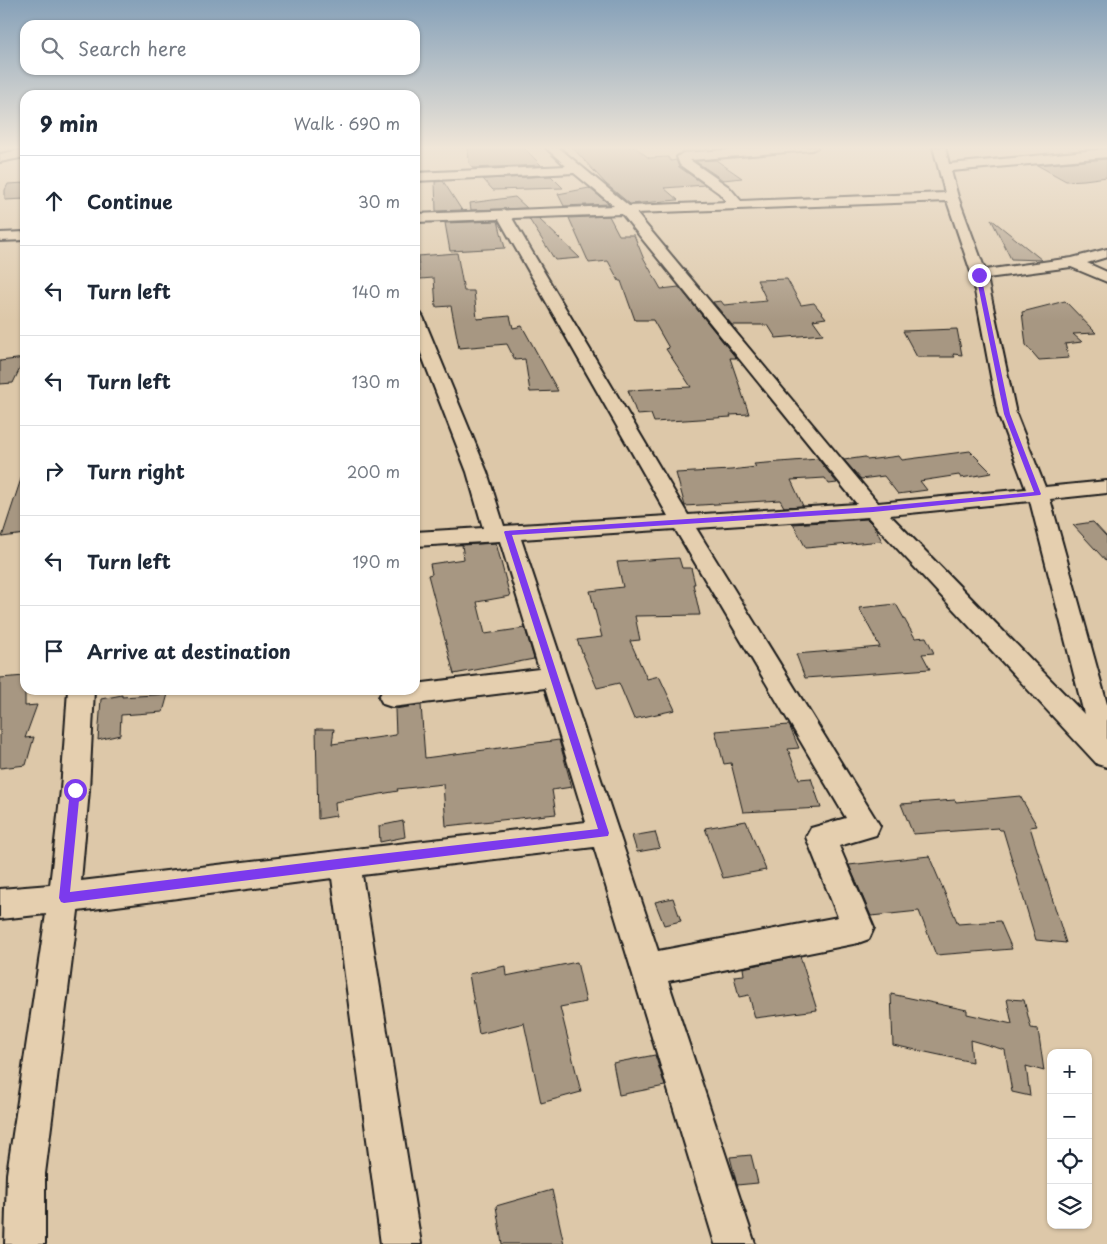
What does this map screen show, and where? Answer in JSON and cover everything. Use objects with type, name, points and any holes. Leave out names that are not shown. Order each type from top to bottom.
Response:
[{"type":"street","points":[[619,205],[873,510],[1107,754]]},
{"type":"street","points":[[420,218],[761,205]]},
{"type":"street","points":[[955,205],[979,275],[1007,414],[1038,494],[1107,754]]},
{"type":"street","points":[[504,216],[681,521],[866,826],[821,837],[858,928],[648,969]]},
{"type":"street","points":[[0,237],[20,236]]},
{"type":"street","points":[[979,275],[1073,262],[1107,253]]},
{"type":"street","points":[[1073,262],[1107,278]]},
{"type":"street","points":[[420,332],[501,533],[554,677],[736,1244]]},
{"type":"street","points":[[420,539],[873,510],[1107,487]]},
{"type":"street","points":[[420,694],[554,677]]},
{"type":"street","points":[[25,1244],[26,1174],[64,898],[75,790],[81,695]]},
{"type":"street","points":[[392,697],[408,695]]},
{"type":"street","points":[[0,904],[64,898],[345,862],[604,833]]},
{"type":"street","points":[[345,862],[401,1244]]},
{"type":"building","points":[[436,205],[459,205],[462,210],[436,211]]},
{"type":"building","points":[[470,205],[524,205],[527,208],[471,210]]},
{"type":"building","points":[[609,216],[619,235],[634,235],[643,257],[661,289],[679,287],[736,358],[730,358],[749,414],[654,422],[651,414],[637,415],[628,390],[691,387],[666,349],[669,348],[653,320],[635,320],[621,281],[619,281],[608,261],[589,263],[569,218]]},
{"type":"building","points":[[529,219],[539,219],[580,258],[555,260]]},
{"type":"building","points":[[991,219],[1042,260],[1011,259]]},
{"type":"building","points":[[498,221],[505,248],[450,251],[445,223]]},
{"type":"building","points":[[457,253],[464,291],[474,291],[477,319],[510,316],[513,328],[522,326],[558,391],[530,392],[525,359],[515,360],[507,344],[459,348],[451,306],[436,307],[434,278],[420,279],[420,256]]},
{"type":"building","points":[[787,279],[801,305],[814,303],[826,318],[813,320],[823,334],[776,338],[768,325],[732,325],[713,302],[721,301],[724,305],[767,301],[757,280]]},
{"type":"building","points":[[1065,301],[1096,333],[1073,334],[1082,342],[1065,344],[1069,358],[1039,360],[1026,345],[1022,312]]},
{"type":"building","points":[[957,329],[962,355],[953,354],[955,357],[917,357],[903,331]]},
{"type":"building","points":[[20,359],[20,368],[13,383],[0,384],[0,361]]},
{"type":"building","points":[[970,451],[992,473],[961,478],[959,475],[920,481],[927,490],[898,494],[884,476],[861,479],[844,460],[865,457],[867,460],[899,456],[902,460]]},
{"type":"building","points":[[818,459],[837,483],[829,484],[825,478],[791,480],[803,506],[784,507],[780,500],[685,506],[676,473],[731,470],[756,467],[754,464]]},
{"type":"building","points":[[20,482],[20,535],[2,537]]},
{"type":"building","points":[[867,519],[874,526],[882,541],[806,548],[793,524]]},
{"type":"building","points":[[1093,522],[1107,537],[1107,562],[1073,525]]},
{"type":"building","points":[[496,543],[510,596],[477,602],[485,634],[525,628],[534,659],[454,674],[428,575],[432,574],[430,564],[464,559],[462,545]]},
{"type":"building","points":[[679,558],[682,568],[691,568],[700,615],[635,616],[640,640],[630,641],[647,679],[659,676],[675,710],[634,719],[619,683],[597,688],[577,640],[602,637],[590,591],[623,587],[617,562]]},
{"type":"building","points":[[896,604],[915,638],[926,637],[934,653],[922,654],[930,669],[805,678],[796,654],[880,647],[859,608]]},
{"type":"building","points":[[20,676],[20,695],[25,695],[25,706],[37,705],[25,738],[34,737],[26,765],[0,768],[0,678]]},
{"type":"building","points":[[122,695],[122,697],[168,695],[163,712],[121,715],[120,735],[98,740],[101,699]]},
{"type":"building","points":[[421,705],[425,758],[559,740],[572,787],[552,790],[556,814],[446,826],[443,784],[397,789],[398,791],[335,802],[336,816],[318,819],[316,729],[334,729],[332,744],[396,735],[395,709]]},
{"type":"building","points":[[789,725],[799,748],[788,749],[799,779],[811,778],[821,808],[743,812],[731,763],[724,764],[715,731]]},
{"type":"building","points":[[1020,796],[1037,826],[1030,827],[1066,943],[1036,940],[1003,830],[998,828],[913,834],[901,804],[955,800],[956,802]]},
{"type":"building","points":[[403,821],[405,837],[380,842],[379,826]]},
{"type":"building","points":[[746,821],[766,870],[723,878],[705,828]]},
{"type":"building","points":[[655,832],[660,848],[637,852],[632,836]]},
{"type":"building","points":[[929,856],[958,924],[1000,921],[1012,949],[936,955],[919,911],[871,916],[849,865]]},
{"type":"building","points":[[673,898],[681,921],[664,925],[655,902]]},
{"type":"building","points":[[800,956],[817,1010],[755,1018],[749,995],[739,997],[734,976],[744,975],[743,968]]},
{"type":"building","points":[[577,962],[586,1002],[560,1007],[581,1092],[541,1103],[524,1023],[479,1034],[469,974],[505,966],[506,976]]},
{"type":"building","points":[[891,994],[967,1010],[967,1014],[1012,1024],[1007,999],[1024,1000],[1031,1028],[1038,1029],[1044,1071],[1026,1066],[1030,1096],[1012,1092],[1005,1050],[970,1040],[972,1062],[893,1045]]},
{"type":"building","points":[[655,1055],[665,1086],[619,1095],[613,1063]]},
{"type":"building","points":[[751,1155],[758,1183],[737,1185],[730,1157]]},
{"type":"building","points":[[552,1190],[564,1244],[502,1244],[496,1206]]},
{"type":"route","points":[[75,790],[64,898],[345,862],[604,833],[508,532],[873,510],[1038,494],[1007,414],[979,275]]}]
